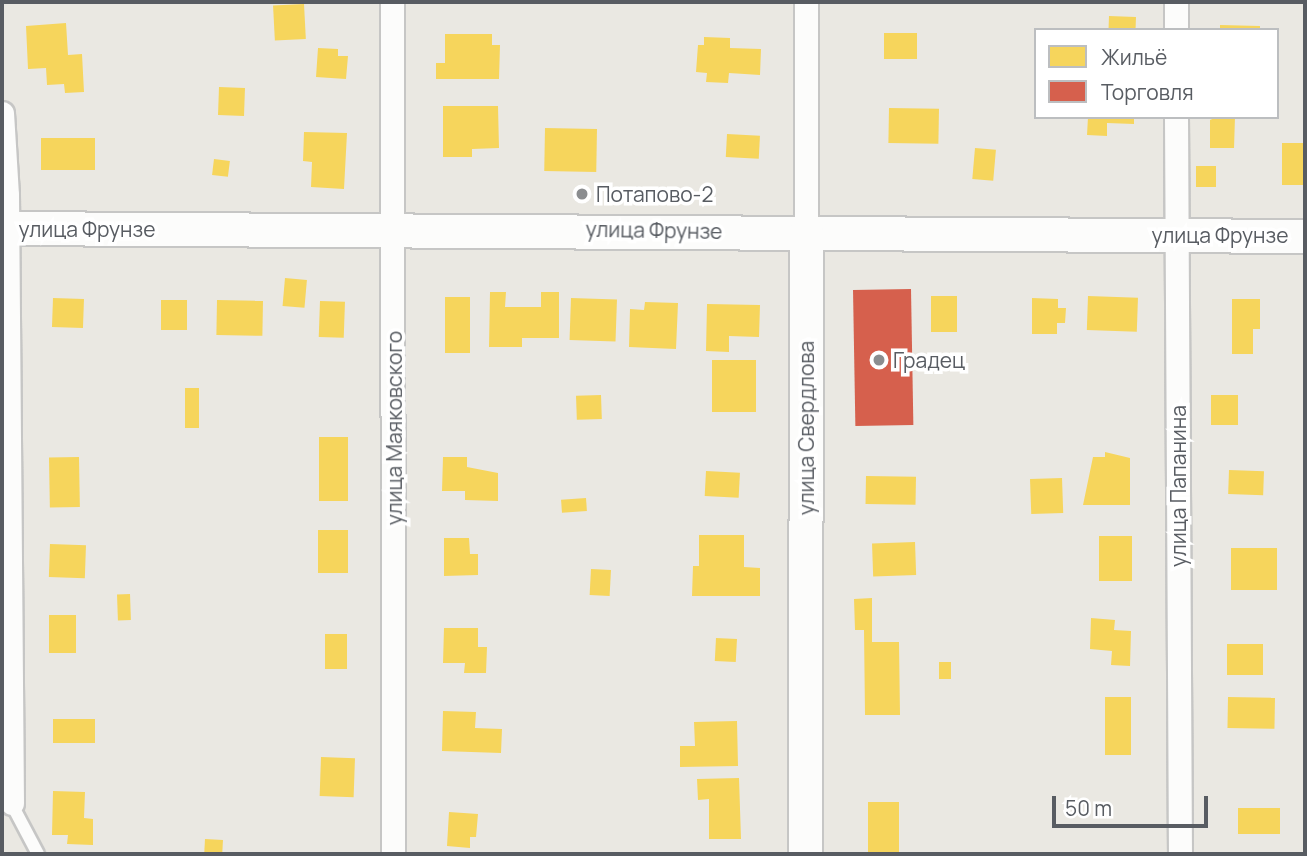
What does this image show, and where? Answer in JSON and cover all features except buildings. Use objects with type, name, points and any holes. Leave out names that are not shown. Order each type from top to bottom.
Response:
[{"type":"main road","name":"улица Фрунзе","points":[[4,228],[1305,236]]},
{"type":"main road","name":"улица Свердлова","points":[[805,854],[806,232]]},
{"type":"street","name":"улица Маяковского","points":[[392,2],[395,229],[393,854]]},
{"type":"street","name":"улица Свердлова","points":[[806,2],[806,232]]},
{"type":"street","points":[[1176,2],[1176,28]]},
{"type":"street","points":[[2,113],[6,148],[4,228],[7,797]]},
{"type":"street","name":"улица Папанина","points":[[1176,119],[1180,854]]},
{"type":"lane","points":[[7,797],[38,854]]},
{"type":"place","name":"Потапово-2","points":[[582,194]]},
{"type":"place","name":"Градец","points":[[879,360]]}]
